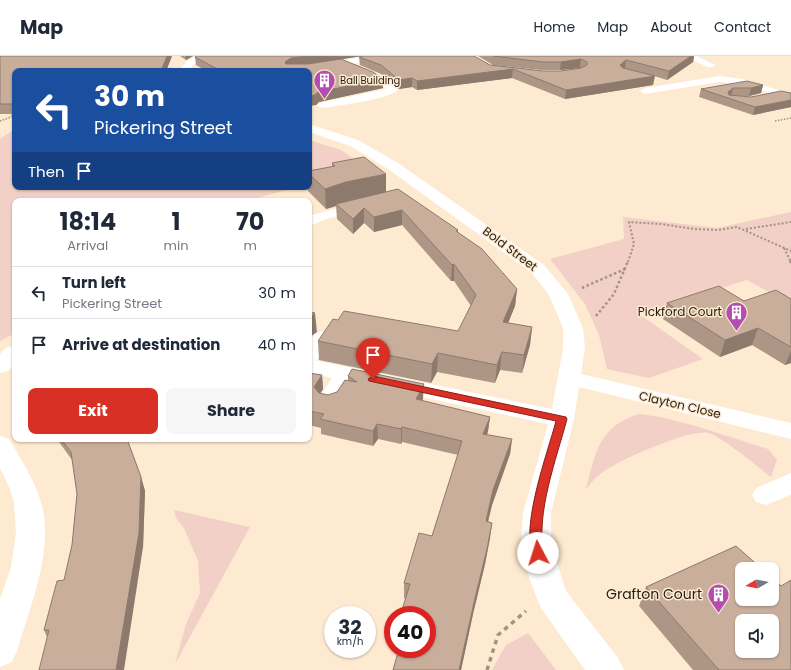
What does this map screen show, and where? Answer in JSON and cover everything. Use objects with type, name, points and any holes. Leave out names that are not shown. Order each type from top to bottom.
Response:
[{"type":"street","points":[[186,68],[190,63],[203,56]]},
{"type":"street","points":[[330,56],[293,62],[308,68],[345,60],[382,57],[398,60]]},
{"type":"street","points":[[689,56],[710,65]]},
{"type":"street","points":[[323,105],[384,94],[393,90],[377,77],[345,60]]},
{"type":"street","points":[[645,91],[713,79],[724,79],[743,82],[786,95]]},
{"type":"street","points":[[653,80],[671,86]]},
{"type":"street","points":[[369,85],[384,84]]},
{"type":"street","points":[[755,99],[786,95]]},
{"type":"street","name":"Bold Street","points":[[312,129],[340,137],[367,149],[430,191],[538,269],[558,294],[573,328],[574,348],[562,419],[537,513],[536,544],[552,598],[606,670]]},
{"type":"street","points":[[407,196],[430,191]]},
{"type":"street","points":[[312,220],[347,209],[377,203]]},
{"type":"street","points":[[312,351],[323,337]]},
{"type":"street","points":[[0,366],[12,355]]},
{"type":"street","points":[[312,367],[562,419]]},
{"type":"street","points":[[329,401],[346,374]]},
{"type":"street","name":"Clayton Close","points":[[570,378],[791,431]]},
{"type":"street","points":[[0,445],[21,480],[31,512],[32,529],[29,554],[6,610],[0,651]]},
{"type":"street","points":[[766,495],[791,484]]},
{"type":"path","points":[[0,121],[12,116]]},
{"type":"path","points":[[775,121],[791,118]]},
{"type":"path","points":[[573,328],[598,315],[614,294],[626,268],[634,244],[629,222],[661,224],[694,229],[718,230],[737,227],[791,251]]},
{"type":"path","points":[[746,230],[791,222]]},
{"type":"path","points":[[784,248],[791,263]]},
{"type":"path","points":[[558,294],[600,281],[626,268]]},
{"type":"path","points":[[487,670],[498,635],[516,618],[533,606],[552,598]]},
{"type":"shaded area","points":[[12,131],[12,190],[286,190],[258,198],[12,198],[12,335],[0,341],[0,139]]},
{"type":"shaded area","points":[[312,141],[341,150],[369,170],[312,183]]},
{"type":"shaded area","points":[[791,212],[791,304],[747,280],[639,314],[703,359],[649,378],[607,369],[599,335],[585,304],[550,259],[624,239],[623,217],[717,228]]},
{"type":"shaded area","points":[[639,414],[661,417],[699,427],[768,449],[777,460],[771,477],[740,452],[714,435],[700,433],[674,439],[619,463],[607,469],[594,479],[586,489],[596,452],[601,442],[615,426],[625,419]]},
{"type":"shaded area","points":[[174,510],[250,527],[175,664],[186,624],[200,593],[198,561],[184,528],[176,518]]},
{"type":"shaded area","points":[[528,633],[556,670],[492,670],[506,645]]},
{"type":"building","points":[[0,56],[167,56],[162,68],[12,68],[12,104],[0,104]]},
{"type":"building","points":[[307,56],[291,58],[285,62],[286,64],[308,64],[341,59],[373,72],[383,79],[318,92],[312,96],[312,68],[215,68],[195,57]]},
{"type":"building","points":[[474,56],[490,65],[543,71],[561,71],[581,68],[587,65],[587,62],[581,59],[561,62],[543,62],[493,56],[691,56],[669,71],[626,60],[620,65],[623,68],[655,76],[566,90],[513,69],[417,81],[412,78],[399,80],[381,65],[359,57]]},
{"type":"building","points":[[747,81],[763,85],[751,88],[733,88],[728,92],[729,95],[751,97],[781,91],[791,93],[791,100],[755,107],[701,89]]},
{"type":"building","points":[[364,157],[386,174],[346,182],[325,189],[312,177],[312,170],[335,166],[332,163]]},
{"type":"building","points":[[398,189],[458,230],[456,231],[482,249],[517,289],[503,322],[532,327],[524,355],[502,352],[497,365],[438,353],[432,364],[318,341],[333,319],[338,320],[344,311],[458,331],[476,295],[454,264],[452,265],[402,210],[374,217],[364,208],[353,219],[336,204]]},
{"type":"building","points":[[719,286],[744,301],[776,290],[791,299],[791,347],[758,328],[725,340],[667,303]]},
{"type":"building","points":[[352,369],[424,384],[416,399],[490,417],[483,434],[512,439],[493,490],[486,521],[492,523],[459,670],[393,670],[396,658],[436,658],[436,606],[403,606],[410,584],[404,583],[419,533],[432,536],[462,441],[402,427],[401,429],[377,424],[373,431],[320,419],[324,414],[312,412],[312,373],[322,375],[314,387],[319,393],[328,395],[337,392],[345,380],[357,382],[348,376]]},
{"type":"building","points":[[63,442],[128,442],[141,477],[139,533],[116,670],[39,670],[49,630],[44,630],[57,581],[64,580],[72,545],[77,494],[71,452]]},
{"type":"building","name":"Grafton Court","points":[[736,546],[754,562],[735,562],[735,606],[779,606],[779,584],[781,586],[791,580],[791,670],[719,670],[646,587]]},
{"type":"place","name":"Ball Building","points":[[325,100]]},
{"type":"place","name":"Pickford Court","points":[[737,332]]},
{"type":"place","name":"Grafton Court","points":[[718,614]]},
{"type":"route","points":[[373,379],[562,419],[537,513],[536,544],[538,553]]}]
